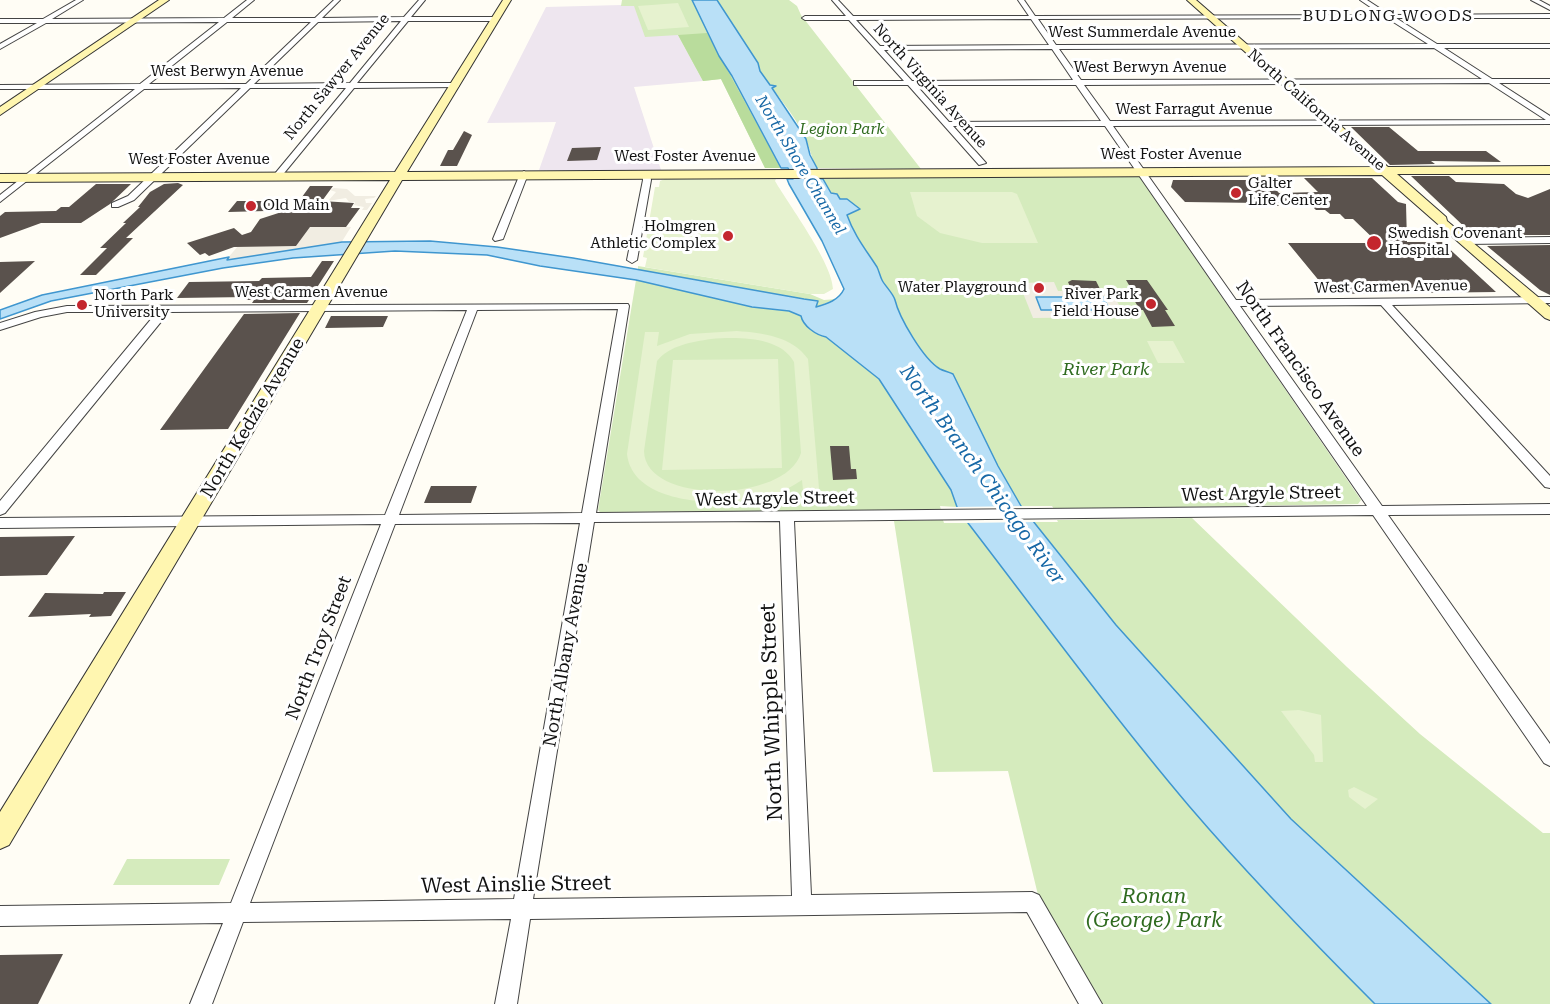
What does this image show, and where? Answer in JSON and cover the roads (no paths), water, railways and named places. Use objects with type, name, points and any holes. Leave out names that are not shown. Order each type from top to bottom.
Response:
[{"type":"main road","points":[[0,112],[165,0]]},
{"type":"main road","name":"North Kedzie Avenue","points":[[0,836],[507,0]]},
{"type":"main road","name":"North California Avenue","points":[[1191,0],[1550,315]]},
{"type":"main road","name":"West Foster Avenue","points":[[0,178],[1550,170]]},
{"type":"street","points":[[0,47],[80,0]]},
{"type":"street","points":[[0,199],[251,0]]},
{"type":"street","points":[[115,205],[131,198],[154,177],[337,0]]},
{"type":"street","name":"North Sawyer Avenue","points":[[277,176],[422,0]]},
{"type":"street","name":"North Virginia Avenue","points":[[835,0],[982,163]]},
{"type":"street","name":"North Francisco Avenue","points":[[1021,0],[1550,758]]},
{"type":"street","points":[[1363,0],[1550,121]]},
{"type":"street","points":[[1534,0],[1550,8]]},
{"type":"street","points":[[805,18],[1550,16]]},
{"type":"street","points":[[0,21],[496,19]]},
{"type":"street","name":"West Summerdale Avenue","points":[[878,48],[1550,46]]},
{"type":"street","name":"West Berwyn Avenue","points":[[857,83],[1550,81]]},
{"type":"street","name":"West Berwyn Avenue","points":[[0,87],[455,85]]},
{"type":"street","name":"West Farragut Avenue","points":[[946,124],[1550,121]]},
{"type":"street","points":[[498,239],[524,174]]},
{"type":"street","points":[[632,260],[647,180],[646,174]]},
{"type":"street","points":[[1465,241],[1550,240]]},
{"type":"street","name":"West Carmen Avenue","points":[[1232,303],[1550,300]]},
{"type":"street","points":[[1384,302],[1550,484]]},
{"type":"street","name":"West Carmen Avenue","points":[[0,327],[52,311],[88,309],[624,306]]},
{"type":"street","name":"North Albany Avenue","points":[[507,1004],[624,306]]},
{"type":"street","name":"North Troy Street","points":[[201,1004],[473,307]]},
{"type":"street","points":[[0,510],[166,308]]},
{"type":"street","name":"West Argyle Street","points":[[0,523],[1550,509]]},
{"type":"street","name":"North Whipple Street","points":[[787,517],[802,905]]},
{"type":"street","name":"West Ainslie Street","points":[[0,916],[1032,902],[1091,1004]]},
{"type":"water","points":[[692,0],[717,0],[758,63],[760,71],[770,85],[776,86],[772,88],[806,139],[810,155],[817,168],[817,178],[823,179],[831,193],[837,194],[840,199],[847,199],[860,209],[847,215],[860,242],[894,297],[919,347],[933,364],[953,374],[998,466],[1021,506],[1116,625],[1291,819],[1491,1004],[1375,1004],[1234,857],[1132,737],[968,523],[957,507],[951,490],[879,379],[826,337],[810,330],[801,316],[789,311],[752,307],[636,280],[540,266],[487,255],[395,251],[293,258],[223,268],[51,301],[0,319],[0,310],[42,295],[229,257],[227,260],[342,242],[430,241],[497,247],[818,301],[816,307],[828,303],[836,299],[844,289],[822,241],[789,184],[787,179],[793,179],[788,168],[781,168],[719,56]]},
{"type":"water","points":[[1036,297],[1103,297],[1110,310],[1041,310]]},
{"type":"place","name":"Galter Life Center","points":[[1236,193]]},
{"type":"place","name":"Old Main","points":[[251,206]]},
{"type":"place","name":"Holmgren Athletic Complex","points":[[728,236]]},
{"type":"place","name":"Swedish Covenant Hospital","points":[[1374,243]]},
{"type":"place","name":"Water Playground","points":[[1039,288]]},
{"type":"place","name":"River Park Field House","points":[[1151,304]]},
{"type":"place","name":"North Park University","points":[[82,305]]},
{"type":"district","name":"BUDLONG WOODS","points":[[1388,16]]},
{"type":"park label","name":"Legion Park","points":[[842,130]]},
{"type":"park label","name":"River Park","points":[[1106,370]]},
{"type":"park label","name":"Ronan (George) Park","points":[[1154,909]]},
{"type":"water label","name":"North Shore Channel","points":[[800,165]]},
{"type":"water label","name":"North Branch Chicago River","points":[[982,475]]}]
